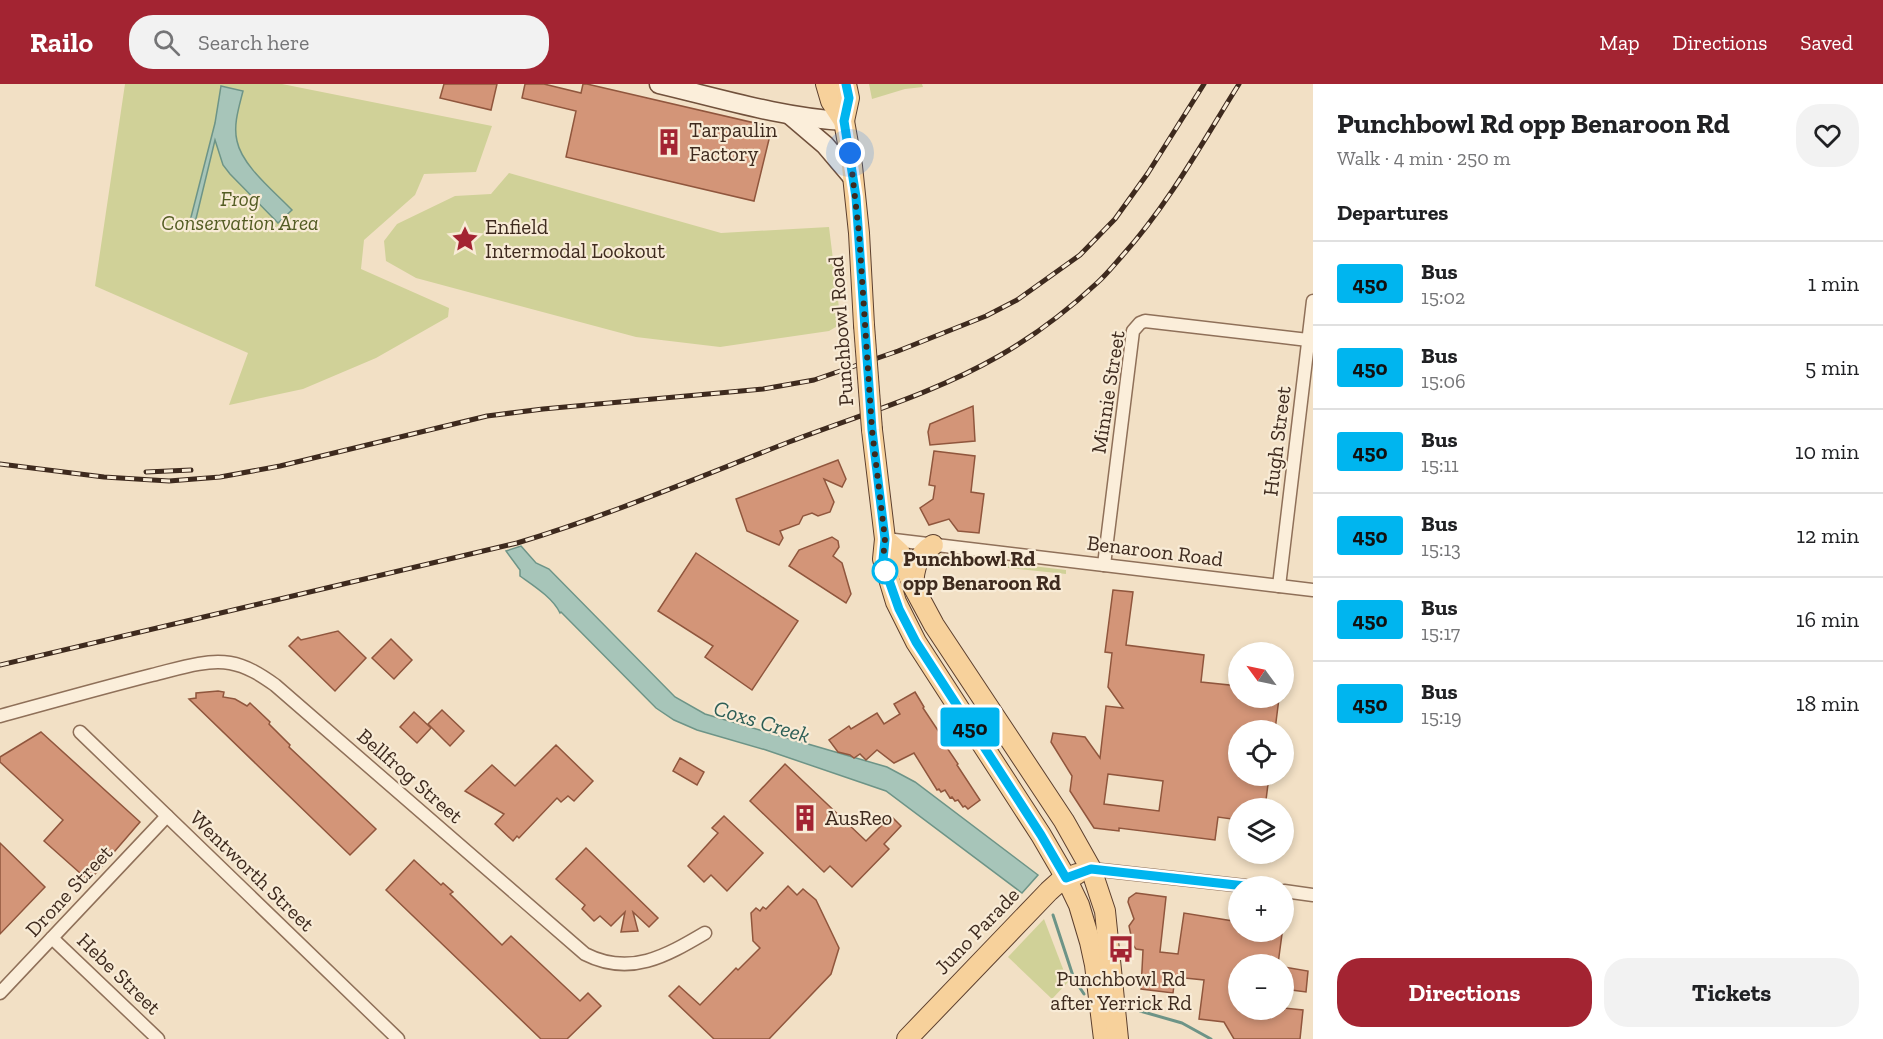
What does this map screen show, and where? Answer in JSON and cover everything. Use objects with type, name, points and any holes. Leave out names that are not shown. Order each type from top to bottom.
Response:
[{"type":"main road","points":[[660,84],[788,114],[821,120],[844,121]]},
{"type":"main road","name":"Punchbowl Road","points":[[826,84],[831,101],[844,121]]},
{"type":"main road","name":"Punchbowl Road","points":[[846,84],[849,98],[844,121],[859,233],[872,430],[885,539],[883,560],[886,572],[908,628],[1041,835],[1079,905],[1096,973],[1104,1039]]},
{"type":"main road","points":[[788,114],[825,145],[854,187]]},
{"type":"main road","points":[[885,539],[900,553],[913,585],[934,625],[1064,821],[1091,869],[1105,910],[1118,1039]]},
{"type":"main road","points":[[913,585],[918,560],[933,545]]},
{"type":"main road","name":"Juno Parade","points":[[907,1039],[1049,891],[1066,878],[1091,869]]},
{"type":"street","name":"Hugh Street","points":[[1279,586],[1313,301]]},
{"type":"street","name":"Minnie Street","points":[[1104,565],[1133,331],[1137,326],[1145,321],[1308,340]]},
{"type":"street","name":"Benaroon Road","points":[[885,539],[1313,590]]},
{"type":"street","name":"Bellfrog Street","points":[[0,716],[68,696],[201,664],[227,662],[239,665],[252,670],[275,685],[585,954],[612,964],[637,963],[670,953],[705,933]]},
{"type":"street","name":"Wentworth Street","points":[[80,732],[398,1039]]},
{"type":"street","name":"Drone Street","points":[[0,993],[167,816]]},
{"type":"street","points":[[1091,869],[1228,884]]},
{"type":"street","points":[[1294,892],[1313,895]]},
{"type":"street","name":"Hebe Street","points":[[52,938],[158,1039]]},
{"type":"green space","name":"Frog Conservation Area","points":[[125,84],[282,84],[492,126],[476,172],[424,174],[415,195],[364,240],[361,269],[449,308],[448,317],[376,358],[303,389],[229,405],[248,353],[95,286]]},
{"type":"green space","points":[[869,84],[922,84],[923,87],[905,89],[872,99]]},
{"type":"green space","points":[[509,173],[721,233],[829,227],[841,324],[829,331],[720,347],[636,337],[416,278],[386,261],[384,241],[397,224],[455,196],[491,194]]},
{"type":"green space","points":[[934,554],[1066,570],[1066,574],[934,560],[925,561]]},
{"type":"green space","points":[[1044,919],[1068,982],[1052,999],[1008,957]]},
{"type":"shaded area","points":[[221,86],[243,91],[236,122],[237,141],[245,160],[252,169],[292,210],[278,223],[223,165],[215,140],[194,227],[189,225],[215,123]]},
{"type":"shaded area","points":[[521,546],[536,563],[549,569],[675,697],[705,714],[887,767],[915,782],[1038,875],[1022,893],[886,791],[766,750],[697,730],[674,720],[656,708],[560,613],[548,597],[520,576],[520,570],[506,551]]},
{"type":"building","points":[[444,84],[497,84],[491,110],[440,98]]},
{"type":"building","name":"Tarpaulin Factory","points":[[525,84],[544,84],[581,93],[583,84],[587,84],[772,127],[754,201],[566,157],[576,111],[522,98]]},
{"type":"building","points":[[973,406],[975,441],[930,445],[928,432],[930,424]]},
{"type":"building","points":[[934,451],[975,456],[971,492],[984,494],[979,533],[958,531],[949,519],[929,525],[920,508],[933,499],[935,486],[929,485]]},
{"type":"building","points":[[838,460],[846,479],[842,487],[824,479],[834,502],[830,512],[818,516],[812,513],[803,516],[799,524],[780,531],[783,538],[779,545],[747,531],[736,499]]},
{"type":"building","points":[[832,537],[838,541],[839,547],[833,556],[842,563],[851,594],[846,603],[789,566],[799,550]]},
{"type":"building","points":[[696,553],[798,621],[752,690],[705,657],[713,646],[658,611]]},
{"type":"building","points":[[1113,590],[1133,592],[1126,645],[1204,655],[1201,682],[1228,685],[1228,708],[1278,708],[1276,720],[1228,720],[1228,786],[1268,786],[1266,798],[1228,798],[1228,818],[1218,817],[1215,840],[1119,828],[1119,831],[1094,828],[1070,791],[1072,776],[1051,742],[1053,733],[1085,737],[1100,758],[1106,706],[1123,708],[1108,687],[1112,653],[1105,652]],"holes":[[[1108,774],[1163,781],[1159,811],[1104,804]]]},
{"type":"building","points":[[338,631],[366,658],[335,691],[289,646],[298,637],[301,640]]},
{"type":"building","points":[[391,639],[412,660],[394,679],[372,658]]},
{"type":"building","points":[[224,692],[223,697],[235,699],[247,706],[250,703],[270,722],[269,724],[290,745],[289,747],[376,829],[350,855],[189,699],[196,698],[196,693]]},
{"type":"building","points":[[915,692],[943,738],[941,739],[980,800],[968,809],[963,807],[958,800],[950,798],[945,790],[941,792],[937,790],[914,753],[894,763],[877,750],[866,760],[860,754],[854,758],[838,752],[829,740],[849,726],[851,729],[877,713],[884,724],[900,714],[894,704]]},
{"type":"building","points":[[442,710],[464,731],[450,746],[428,724]]},
{"type":"building","points":[[414,712],[431,728],[417,743],[400,727]]},
{"type":"building","points":[[41,732],[140,822],[89,881],[44,841],[63,820],[0,762],[0,757]]},
{"type":"building","points":[[556,745],[593,781],[574,801],[568,796],[561,802],[557,798],[519,838],[517,836],[513,841],[495,824],[504,814],[465,791],[492,765],[515,786]]},
{"type":"building","points":[[680,758],[704,772],[697,785],[673,771]]},
{"type":"building","name":"AusReo","points":[[785,764],[866,841],[891,816],[901,826],[884,844],[889,849],[852,887],[830,866],[824,872],[750,801]]},
{"type":"building","points":[[724,816],[763,853],[727,891],[711,875],[704,882],[688,866],[718,833],[712,828]]},
{"type":"building","points":[[0,843],[45,887],[0,934]]},
{"type":"building","points":[[586,848],[658,918],[649,927],[633,912],[638,931],[621,932],[625,912],[611,926],[600,916],[594,921],[582,909],[585,905],[556,879]]},
{"type":"building","points":[[414,860],[441,885],[443,883],[453,892],[450,894],[502,945],[511,936],[580,1001],[588,993],[601,1006],[567,1039],[541,1039],[386,890]]},
{"type":"building","points":[[788,886],[797,895],[803,889],[816,900],[839,948],[831,974],[769,1039],[714,1039],[669,996],[679,986],[700,1005],[736,968],[738,970],[760,948],[753,941],[751,913],[756,908],[760,911],[763,907],[766,909]]},
{"type":"building","points":[[1136,893],[1166,897],[1160,952],[1178,954],[1184,913],[1228,920],[1228,942],[1281,942],[1279,954],[1228,954],[1228,1020],[1294,1020],[1294,1009],[1303,1010],[1300,1039],[1234,1039],[1224,1022],[1199,1019],[1204,980],[1175,977],[1173,993],[1141,989],[1143,950],[1136,949],[1133,945],[1129,926],[1134,919],[1128,902],[1129,898]]},
{"type":"building","points":[[1294,969],[1308,971],[1306,992],[1294,990]]},
{"type":"waterway","name":"Coxs Creek","points":[[1053,915],[1074,979],[1084,994]]},
{"type":"waterway","name":"Coxs Creek","points":[[1140,1011],[1182,1023],[1211,1039]]},
{"type":"railway","points":[[0,464],[104,477],[169,481],[220,477],[280,466],[487,416],[763,389],[814,380],[898,351],[986,316],[1017,300],[1080,255],[1115,219],[1148,173],[1204,84]]},
{"type":"railway","points":[[0,665],[517,543],[620,508],[948,382],[1025,340],[1062,313],[1104,277],[1139,236],[1169,195],[1239,84]]},
{"type":"railway","points":[[146,472],[191,470]]},
{"type":"bus line","name":"450","points":[[846,84],[849,98],[844,121],[856,197],[872,430],[885,539],[883,560],[891,590],[902,617],[1066,878],[1091,869],[1228,884]]},
{"type":"place","name":"Tarpaulin Factory","points":[[669,142]]},
{"type":"place","name":"Enfield Intermodal Lookout","points":[[465,239]]},
{"type":"place","name":"Punchbowl Rd opp Benaroon Rd","points":[[885,571]]},
{"type":"place","name":"AusReo","points":[[805,818]]},
{"type":"place","name":"Punchbowl Rd after Yerrick Rd","points":[[1121,949]]},
{"type":"route","points":[[850,153],[859,233],[872,430],[885,539],[883,560],[885,571]]}]
